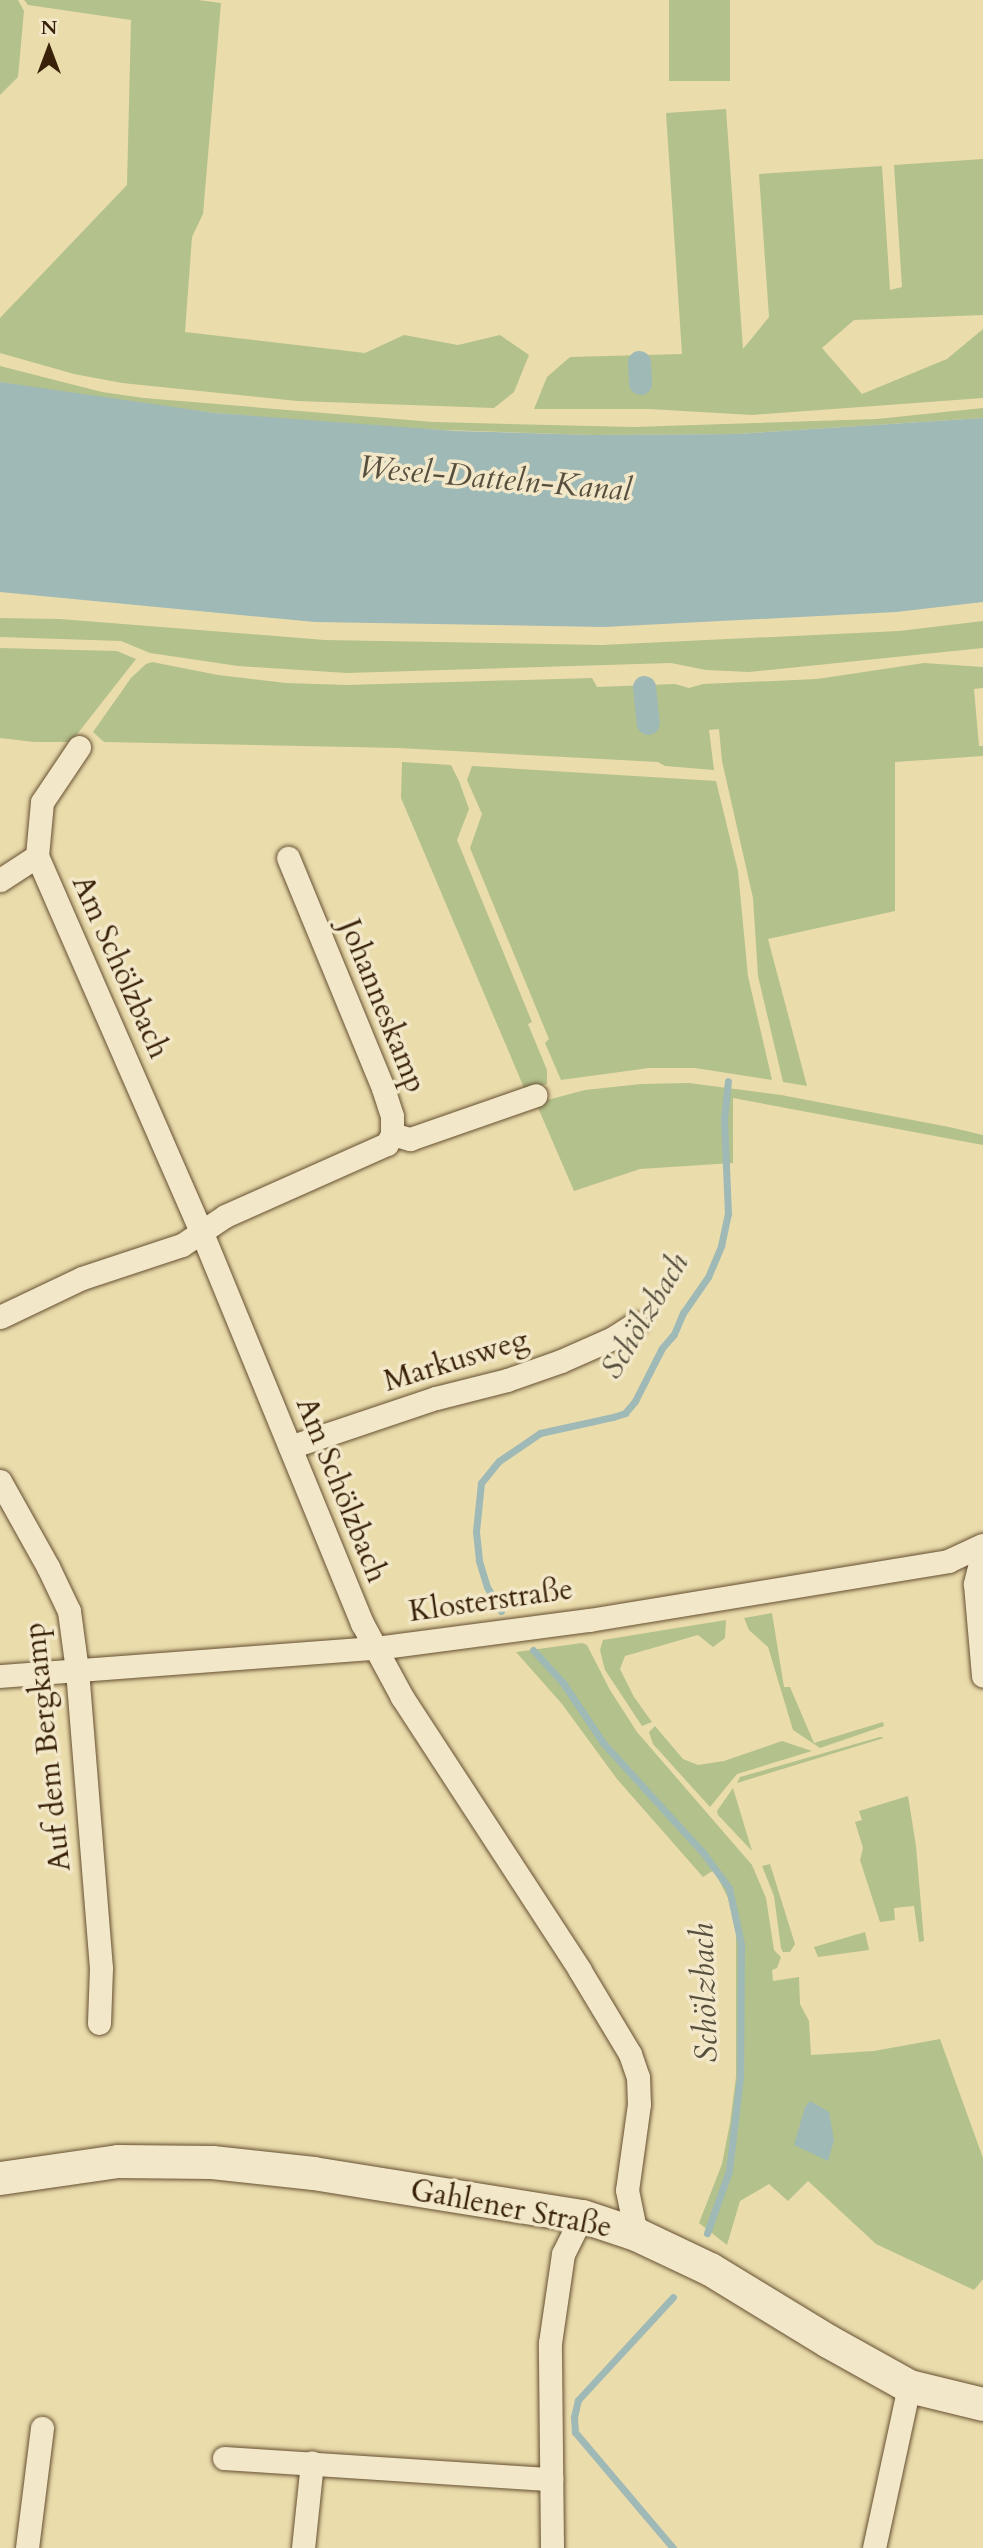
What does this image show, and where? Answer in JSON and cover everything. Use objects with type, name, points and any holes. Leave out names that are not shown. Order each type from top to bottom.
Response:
[{"type":"main road","name":"Gahlener Straße","points":[[0,2178],[118,2161],[212,2162],[313,2174],[582,2216],[636,2234],[710,2269],[828,2342],[909,2386],[983,2404]]},
{"type":"street","name":"Am Schölzbach","points":[[79,747],[42,802],[37,856],[202,1233],[362,1623],[402,1697],[579,1969],[630,2054],[638,2077],[639,2104],[627,2190],[636,2234]]},
{"type":"street","points":[[0,880],[37,856]]},
{"type":"street","name":"Johanneskamp","points":[[202,1233],[225,1216],[366,1155],[387,1144],[392,1134],[392,1116],[383,1088],[288,858]]},
{"type":"street","points":[[392,1134],[410,1139],[536,1095]]},
{"type":"street","points":[[0,1317],[82,1278],[182,1245],[202,1233]]},
{"type":"street","name":"Markusweg","points":[[290,1447],[436,1398],[507,1380],[561,1361],[613,1338],[636,1323]]},
{"type":"street","name":"Auf dem Bergkamp","points":[[0,1481],[69,1611],[77,1670],[100,1968],[99,2023]]},
{"type":"street","name":"Klosterstraße","points":[[0,1676],[376,1648],[589,1620],[948,1561],[983,1545]]},
{"type":"street","points":[[983,1551],[975,1584],[983,1676]]},
{"type":"street","points":[[552,2548],[551,2343],[563,2254],[582,2216]]},
{"type":"street","points":[[874,2548],[909,2386]]},
{"type":"street","points":[[27,2548],[42,2428]]},
{"type":"street","points":[[225,2458],[551,2479]]},
{"type":"street","points":[[303,2548],[312,2462]]},
{"type":"green space","points":[[0,0],[18,0],[24,11],[18,77],[0,95]]},
{"type":"green space","points":[[24,0],[198,0],[221,3],[203,214],[192,237],[185,332],[365,353],[404,335],[458,345],[500,335],[529,355],[514,392],[494,408],[297,401],[122,383],[74,374],[0,353],[0,318],[127,185],[131,20],[28,5]]},
{"type":"green space","points":[[669,0],[730,0],[730,81],[669,81]]},
{"type":"green space","points":[[726,109],[743,349],[769,317],[759,174],[882,166],[890,290],[902,287],[894,165],[983,159],[983,315],[854,320],[822,348],[862,394],[947,359],[983,329],[983,398],[752,415],[649,409],[534,409],[547,377],[570,357],[682,354],[666,113]]},
{"type":"green space","points":[[0,366],[102,392],[144,398],[433,422],[633,427],[877,419],[983,408],[983,418],[737,434],[592,435],[386,428],[215,413],[93,398],[0,382]]},
{"type":"green space","points":[[0,618],[60,619],[325,640],[602,645],[899,631],[983,621],[983,648],[749,672],[706,670],[671,663],[347,673],[238,666],[150,653],[121,641],[0,637]]},
{"type":"green space","points":[[0,648],[117,651],[136,659],[71,742],[34,742],[0,738]]},
{"type":"green space","points":[[152,662],[218,675],[286,683],[347,685],[592,678],[597,687],[675,684],[689,688],[703,684],[817,679],[924,663],[983,667],[983,688],[974,689],[979,746],[983,746],[983,756],[895,762],[895,911],[768,939],[807,1086],[783,1082],[758,976],[753,898],[722,761],[719,729],[709,730],[714,770],[665,766],[658,762],[398,748],[104,742],[93,732],[131,678]]},
{"type":"green space","points":[[402,762],[451,765],[459,781],[469,809],[457,840],[532,1022],[528,1024],[547,1070],[547,1084],[525,1090],[401,798]]},
{"type":"green space","points":[[472,766],[716,781],[738,871],[748,976],[772,1080],[695,1068],[649,1068],[561,1080],[545,1043],[549,1039],[470,848],[482,814],[467,780]]},
{"type":"green space","points":[[689,1083],[781,1095],[949,1127],[983,1135],[983,1145],[733,1098],[733,1163],[640,1169],[574,1191],[536,1103],[585,1090],[641,1084]]},
{"type":"green space","points":[[772,1613],[784,1687],[790,1687],[814,1743],[883,1722],[884,1726],[820,1748],[793,1730],[768,1647],[749,1630],[744,1618]]},
{"type":"green space","points":[[726,1620],[725,1638],[713,1647],[698,1635],[625,1656],[620,1669],[634,1697],[652,1722],[642,1726],[605,1670],[600,1650],[603,1640]]},
{"type":"green space","points":[[582,1643],[587,1645],[610,1690],[637,1732],[752,1865],[766,1898],[774,1950],[781,1957],[777,1968],[772,1970],[773,1981],[799,1977],[800,2004],[809,2021],[811,2055],[874,2051],[940,2039],[983,2158],[983,2279],[974,2290],[876,2244],[808,2181],[788,2201],[769,2184],[740,2201],[727,2245],[699,2223],[722,2164],[736,2077],[736,1932],[728,1898],[714,1870],[703,1877],[617,1779],[562,1704],[516,1652]]},
{"type":"green space","points":[[655,1726],[683,1759],[698,1765],[724,1761],[782,1741],[812,1751],[737,1774],[710,1807],[653,1744],[649,1732]]},
{"type":"green space","points":[[884,1738],[737,1783],[740,1777]]},
{"type":"green space","points":[[733,1788],[752,1851],[718,1815],[717,1811]]},
{"type":"green space","points":[[908,1796],[916,1846],[924,1941],[919,1942],[914,1906],[894,1908],[895,1920],[880,1922],[860,1860],[863,1848],[855,1822],[862,1820],[859,1811]]},
{"type":"green space","points":[[770,1864],[795,1944],[790,1952],[783,1952],[781,1948],[774,1896],[762,1866]]},
{"type":"green space","points":[[865,1932],[869,1950],[818,1957],[814,1947]]},
{"type":"water","name":"Wesel-Datteln-Kanal","points":[[0,382],[215,413],[456,431],[592,435],[737,434],[983,418],[983,602],[896,612],[604,627],[315,622],[0,592]]},
{"type":"water","points":[[810,2101],[829,2112],[834,2140],[828,2161],[794,2145],[805,2107]]},
{"type":"waterway","name":"Schölzbach","points":[[639,362],[640,383]]},
{"type":"waterway","name":"Schölzbach","points":[[644,687],[648,723]]},
{"type":"waterway","name":"Schölzbach","points":[[501,1611],[487,1587],[479,1560],[476,1531],[481,1483],[499,1461],[540,1433],[625,1413],[635,1401],[662,1348],[674,1334],[683,1313],[708,1277],[721,1246],[728,1214],[724,1119],[728,1081]]},
{"type":"waterway","name":"Schölzbach","points":[[533,1650],[563,1683],[604,1744],[704,1854],[729,1888],[741,1944],[740,2077],[729,2171],[707,2233]]},
{"type":"waterway","name":"Schölzbach","points":[[673,2297],[578,2400],[574,2417],[575,2432],[673,2548]]}]
